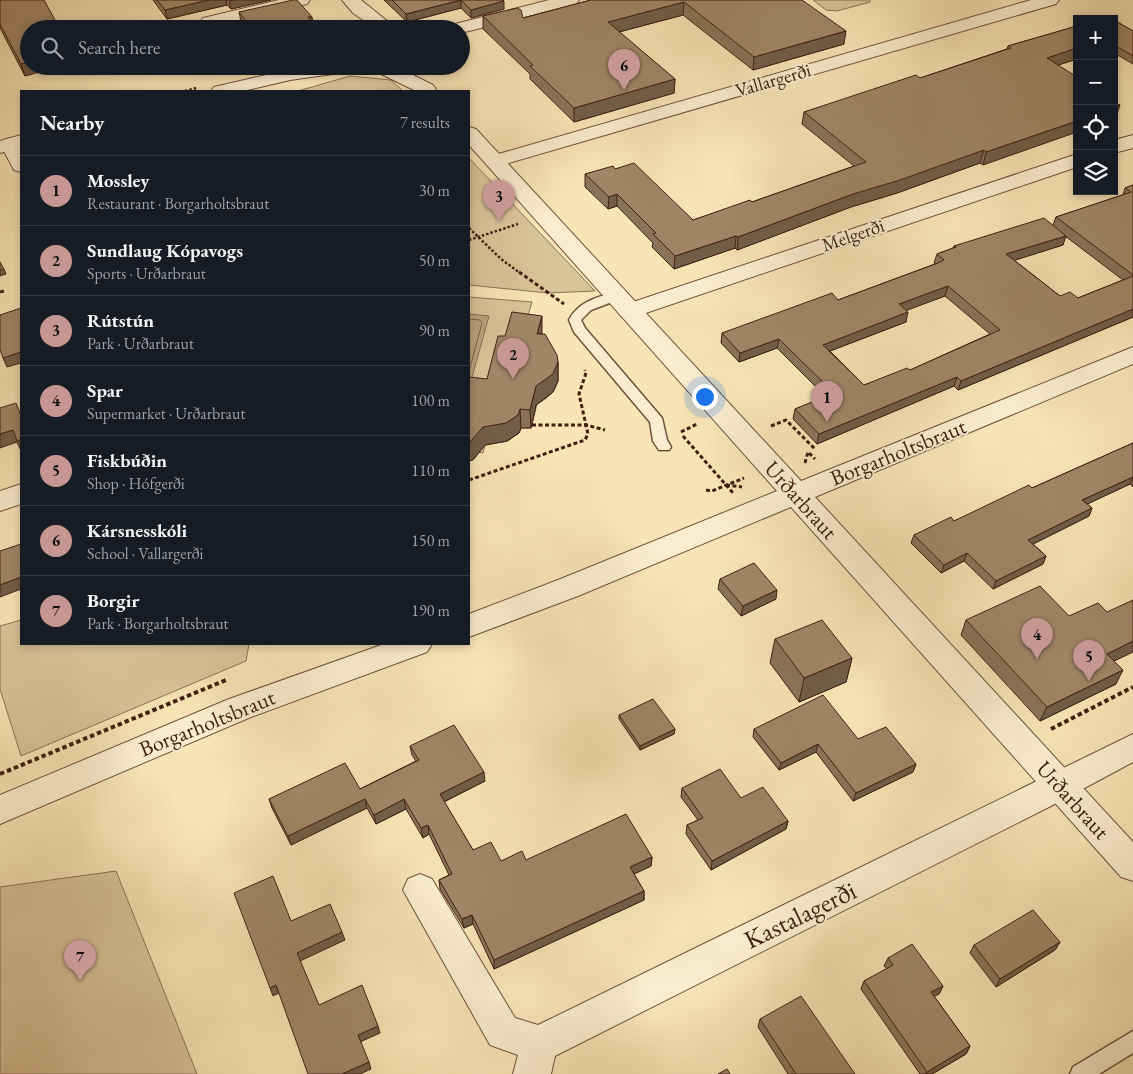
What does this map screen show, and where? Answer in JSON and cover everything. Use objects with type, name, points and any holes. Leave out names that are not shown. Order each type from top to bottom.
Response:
[{"type":"street","points":[[217,20],[301,0]]},
{"type":"street","points":[[470,26],[570,0]]},
{"type":"street","name":"Vallargerði","points":[[496,161],[1050,0]]},
{"type":"street","points":[[355,4],[359,20]]},
{"type":"street","points":[[355,4],[376,20]]},
{"type":"street","points":[[225,90],[286,75]]},
{"type":"street","points":[[398,75],[427,90]]},
{"type":"street","points":[[419,75],[427,90]]},
{"type":"street","name":"Urðarbraut","points":[[470,134],[1133,866]]},
{"type":"street","points":[[1118,146],[1133,141]]},
{"type":"street","points":[[10,144],[20,164]]},
{"type":"street","name":"Melgerði","points":[[622,303],[1073,161]]},
{"type":"street","name":"Borgarholtsbraut","points":[[470,626],[559,591],[1133,355]]},
{"type":"street","points":[[0,501],[20,494]]},
{"type":"street","name":"Borgarholtsbraut","points":[[0,810],[240,708],[414,645]]},
{"type":"street","name":"Kastalagerði","points":[[420,890],[503,1032],[536,1059],[1133,747]]},
{"type":"lane","points":[[622,303],[588,306],[578,312],[575,320],[579,329],[657,421],[660,441],[664,447]]},
{"type":"lane","points":[[1080,1074],[1133,1041]]},
{"type":"path","points":[[470,240],[545,216]]},
{"type":"path","points":[[470,229],[526,278],[567,306],[561,310]]},
{"type":"path","points":[[470,480],[585,440],[588,434],[579,394],[586,373],[584,364]]},
{"type":"path","points":[[764,429],[786,420],[815,449]]},
{"type":"path","points":[[680,435],[682,430],[704,421]]},
{"type":"path","points":[[532,425],[586,425],[605,430]]},
{"type":"path","points":[[675,435],[688,439],[725,485],[745,487]]},
{"type":"path","points":[[706,490],[712,491],[744,478]]},
{"type":"path","points":[[0,774],[226,680]]},
{"type":"path","points":[[1046,731],[1133,687]]},
{"type":"shaded area","points":[[813,0],[870,0],[870,2],[837,11],[826,10]]},
{"type":"shaded area","points":[[350,76],[391,80],[402,90],[301,90]]},
{"type":"shaded area","points":[[470,159],[595,291],[548,293],[470,285]]},
{"type":"shaded area","points":[[470,297],[532,302],[523,332],[557,373],[557,383],[553,392],[537,404],[531,428],[521,428],[519,433],[515,433],[510,440],[503,442],[486,439],[483,453],[478,452],[470,460]]},
{"type":"shaded area","points":[[20,620],[20,645],[249,645],[246,661],[21,756],[0,689],[0,626]]},
{"type":"shaded area","points":[[116,871],[197,1074],[0,1074],[0,887]]},
{"type":"water","points":[[470,314],[489,316],[471,381]]},
{"type":"building","points":[[0,0],[44,0],[55,20],[20,20],[20,62],[0,24]]},
{"type":"building","points":[[157,0],[209,0],[165,10]]},
{"type":"building","points":[[297,0],[312,17],[308,17],[311,20],[245,20],[239,12]]},
{"type":"building","points":[[392,0],[461,0],[406,14]]},
{"type":"building","points":[[461,0],[502,0],[504,1],[471,10]]},
{"type":"building","points":[[591,0],[802,0],[846,31],[754,57],[684,2],[608,22],[675,79],[574,108],[530,66],[533,65],[483,16],[517,8],[521,10],[523,18]]},
{"type":"building","points":[[1118,22],[1133,31],[1133,56],[1118,47]]},
{"type":"building","points":[[1073,27],[1073,49],[1047,58],[1073,74],[1073,122],[853,194],[738,237],[736,236],[675,256],[653,234],[656,233],[617,194],[609,197],[585,174],[613,166],[615,169],[634,163],[693,220],[750,200],[752,202],[866,162],[804,112],[916,75],[920,78],[1011,48],[1008,46]]},
{"type":"building","points":[[1133,185],[1133,275],[1056,217],[1131,192],[1125,188]]},
{"type":"building","points":[[1044,218],[1066,236],[1006,254],[1060,296],[1070,292],[1078,298],[1133,276],[1133,309],[961,381],[957,377],[819,434],[795,409],[834,393],[779,339],[740,353],[722,333],[832,293],[838,300],[938,263],[944,260],[937,254],[956,247],[954,246]],"holes":[[[948,286],[1000,330],[910,370],[907,368],[864,385],[823,345],[908,312],[899,304]]]},
{"type":"building","points":[[0,262],[4,269],[0,270]]},
{"type":"building","points":[[20,308],[20,352],[3,358],[0,350],[0,315]]},
{"type":"building","points":[[512,312],[542,316],[537,334],[545,334],[557,355],[558,362],[553,374],[536,386],[530,410],[520,409],[518,415],[506,423],[483,427],[470,442],[470,377],[487,379],[498,336],[505,336]]},
{"type":"building","points":[[16,403],[20,413],[20,440],[17,441],[13,430],[0,434],[0,408]]},
{"type":"building","points":[[1133,443],[1133,477],[1082,500],[1092,508],[1028,540],[1046,556],[996,581],[967,553],[944,565],[914,535],[951,517],[954,521],[1029,485],[1032,488]]},
{"type":"building","points":[[20,544],[20,577],[0,585],[0,551]]},
{"type":"building","points":[[754,563],[777,590],[743,606],[720,579]]},
{"type":"building","points":[[1040,586],[1069,616],[1098,603],[1107,612],[1133,600],[1133,641],[1107,654],[1123,670],[1047,707],[966,620]]},
{"type":"building","points":[[822,620],[852,658],[804,678],[775,639]]},
{"type":"building","points":[[823,695],[858,739],[886,727],[916,764],[856,793],[818,744],[781,763],[754,729]]},
{"type":"building","points":[[653,699],[675,729],[640,746],[619,715]]},
{"type":"building","points":[[454,725],[484,772],[440,794],[473,850],[491,842],[501,861],[522,851],[526,860],[626,814],[652,857],[630,867],[644,891],[494,960],[472,915],[462,919],[439,880],[452,874],[428,825],[421,828],[404,799],[374,815],[365,799],[288,836],[269,799],[345,763],[360,789],[419,760],[410,746]]},
{"type":"building","points":[[720,769],[741,798],[763,787],[788,821],[712,861],[687,825],[703,818],[682,788]]},
{"type":"building","points":[[273,876],[291,921],[330,904],[342,932],[297,953],[319,1005],[362,985],[378,1026],[358,1035],[369,1062],[342,1074],[308,1074],[276,985],[270,988],[234,893]]},
{"type":"building","points":[[1033,910],[1060,942],[1000,979],[974,945]]},
{"type":"building","points":[[912,944],[943,986],[931,992],[970,1046],[927,1072],[864,981],[893,965],[888,958]]},
{"type":"building","points":[[801,996],[855,1074],[796,1074],[760,1019]]},
{"type":"building","points":[[727,1069],[730,1074],[718,1074]]},
{"type":"place","name":"Kársnesskóli","points":[[624,90]]},
{"type":"place","name":"Rútstún","points":[[499,221]]},
{"type":"place","name":"Sundlaug Kópavogs","points":[[513,379]]},
{"type":"place","name":"Mossley","points":[[827,422]]},
{"type":"place","name":"Spar","points":[[1037,659]]},
{"type":"place","name":"Fiskbúðin","points":[[1089,681]]},
{"type":"place","name":"Borgir","points":[[80,981]]}]
